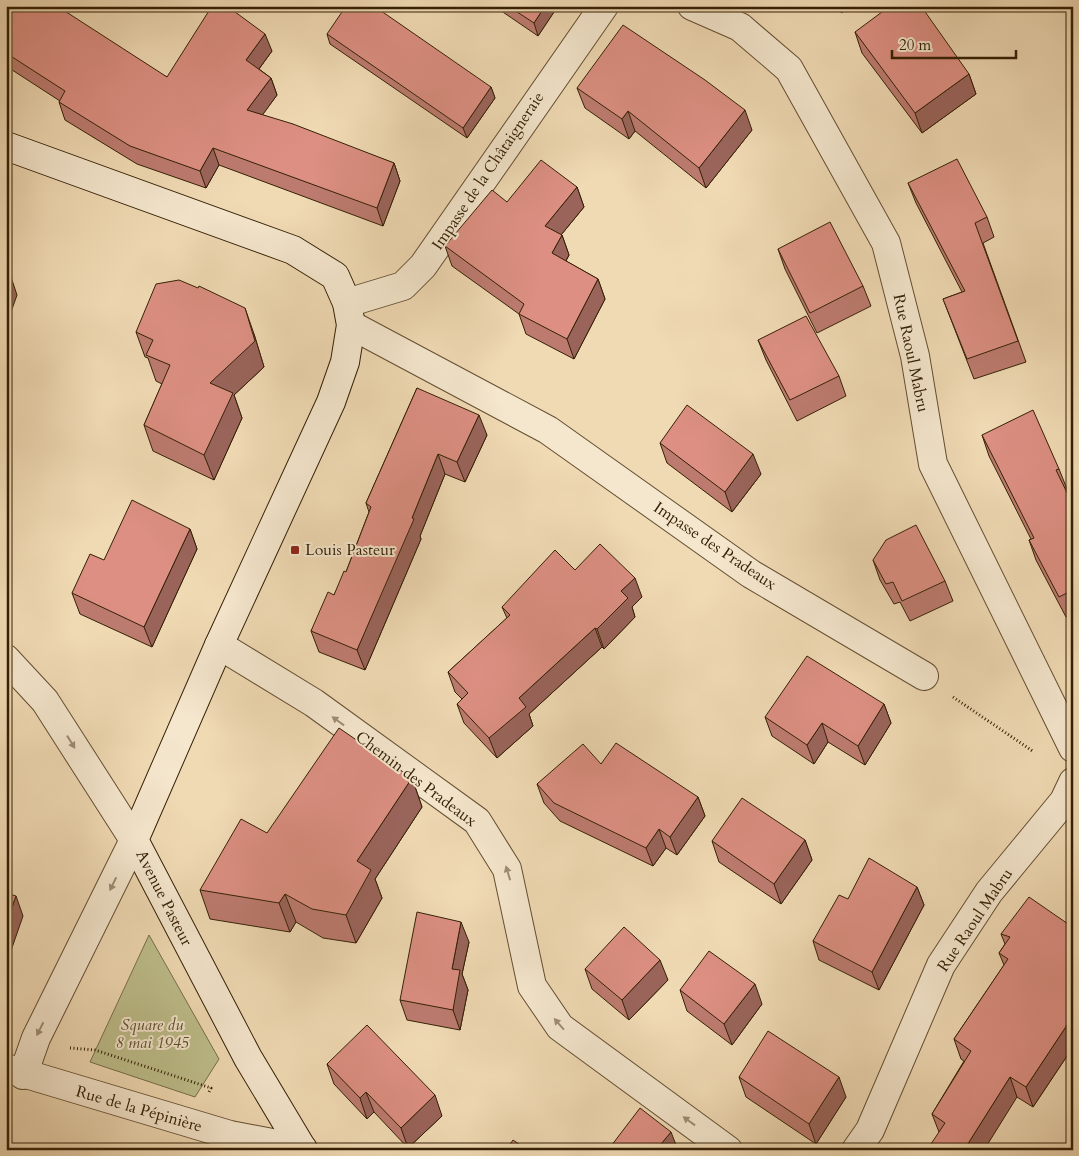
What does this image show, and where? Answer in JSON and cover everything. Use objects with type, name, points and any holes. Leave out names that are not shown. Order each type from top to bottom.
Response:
[{"type":"street","name":"Impasse de la Châtaigneraie","points":[[349,314],[403,286],[423,266],[604,6]]},
{"type":"street","name":"Rue Raoul Mabru","points":[[692,6],[740,26],[789,69],[886,243],[914,356],[934,464],[1073,748]]},
{"type":"street","points":[[6,146],[293,250],[335,276],[349,314],[345,362],[331,402],[219,645],[134,840],[36,1038],[14,1072]]},
{"type":"street","name":"Impasse des Pradeaux","points":[[349,314],[548,430],[751,574],[924,676]]},
{"type":"street","name":"Chemin des Pradeaux","points":[[219,645],[314,703],[477,821],[507,868],[532,986],[560,1027],[728,1150]]},
{"type":"street","name":"Avenue Pasteur","points":[[6,659],[45,701],[134,840],[248,1058],[303,1150]]},
{"type":"street","name":"Rue Raoul Mabru","points":[[856,1150],[870,1130],[941,966],[989,892],[1064,801],[1073,782]]},
{"type":"street","name":"Rue de la Pépinière","points":[[14,1072],[230,1135],[303,1150]]},
{"type":"path","points":[[924,676],[1041,757]]},
{"type":"green space","name":"Square du 8 mai 1945","points":[[149,935],[219,1059],[195,1097],[90,1062]]},
{"type":"building","points":[[6,6],[57,6],[167,77],[212,6],[227,6],[265,34],[246,60],[271,78],[247,110],[293,124],[394,163],[377,208],[213,148],[200,171],[130,146],[59,102],[65,91],[6,53]]},
{"type":"building","points":[[346,6],[374,6],[491,87],[463,128],[327,34]]},
{"type":"building","points":[[508,6],[545,6],[534,23]]},
{"type":"building","points":[[890,6],[921,6],[969,74],[915,113],[855,32]]},
{"type":"building","points":[[623,25],[705,80],[745,110],[699,168],[628,111],[622,119],[577,88]]},
{"type":"building","points":[[957,159],[987,217],[975,223],[1018,341],[967,359],[943,299],[965,291],[908,183]]},
{"type":"building","points":[[541,160],[577,187],[545,226],[562,235],[552,253],[598,279],[567,339],[519,314],[524,304],[445,246],[492,190],[507,202]]},
{"type":"building","points":[[830,222],[863,286],[810,313],[778,249]]},
{"type":"building","points":[[6,274],[10,274],[6,284]]},
{"type":"building","points":[[179,280],[198,288],[199,286],[245,308],[255,341],[210,383],[233,393],[204,455],[144,425],[170,365],[146,355],[153,340],[136,332],[156,284]]},
{"type":"building","points":[[806,316],[839,376],[790,400],[758,340]]},
{"type":"building","points":[[417,388],[479,415],[457,462],[438,454],[412,518],[414,519],[357,650],[311,631],[328,592],[334,595],[344,571],[346,572],[371,507],[366,503]]},
{"type":"building","points":[[687,405],[753,454],[725,492],[660,443]]},
{"type":"building","points":[[1033,410],[1059,469],[1056,470],[1073,505],[1073,590],[1059,597],[1029,540],[1034,538],[982,435]]},
{"type":"building","points":[[132,500],[190,529],[144,627],[72,593],[90,554],[104,560]]},
{"type":"building","points":[[916,525],[945,581],[902,601],[893,582],[886,584],[873,560],[886,540]]},
{"type":"building","points":[[600,544],[635,578],[621,591],[628,598],[597,629],[595,628],[519,698],[526,707],[489,738],[457,704],[468,693],[448,672],[510,615],[502,607],[555,550],[575,570]]},
{"type":"building","points":[[807,656],[884,704],[858,746],[822,723],[807,745],[765,717]]},
{"type":"building","points":[[339,728],[412,778],[357,861],[371,870],[346,915],[312,909],[285,894],[279,903],[200,890],[241,819],[267,833]]},
{"type":"building","points":[[616,743],[698,797],[670,837],[659,829],[646,848],[554,803],[537,784],[583,744],[601,764]]},
{"type":"building","points":[[742,798],[805,840],[774,884],[712,841]]},
{"type":"building","points":[[869,858],[917,887],[872,972],[813,941],[839,895],[848,899]]},
{"type":"building","points":[[6,893],[16,896],[6,924]]},
{"type":"building","points":[[1029,897],[1071,926],[1073,923],[1073,1016],[1026,1087],[1010,1077],[964,1150],[927,1150],[945,1123],[932,1114],[971,1051],[954,1039],[1008,959],[999,953],[1010,937],[1001,934]]},
{"type":"building","points":[[417,912],[461,922],[452,969],[460,970],[453,1010],[400,1000]]},
{"type":"building","points":[[624,927],[660,960],[622,1000],[585,969]]},
{"type":"building","points":[[709,951],[755,984],[724,1024],[680,990]]},
{"type":"building","points":[[367,1025],[435,1095],[401,1128],[366,1092],[360,1098],[327,1064]]},
{"type":"building","points":[[768,1031],[839,1077],[809,1124],[739,1077]]},
{"type":"building","points":[[640,1108],[671,1132],[661,1144],[668,1148],[667,1150],[608,1150]]},
{"type":"building","points":[[513,1140],[528,1150],[506,1150]]},
{"type":"place","name":"Louis Pasteur","points":[[295,550]]}]
